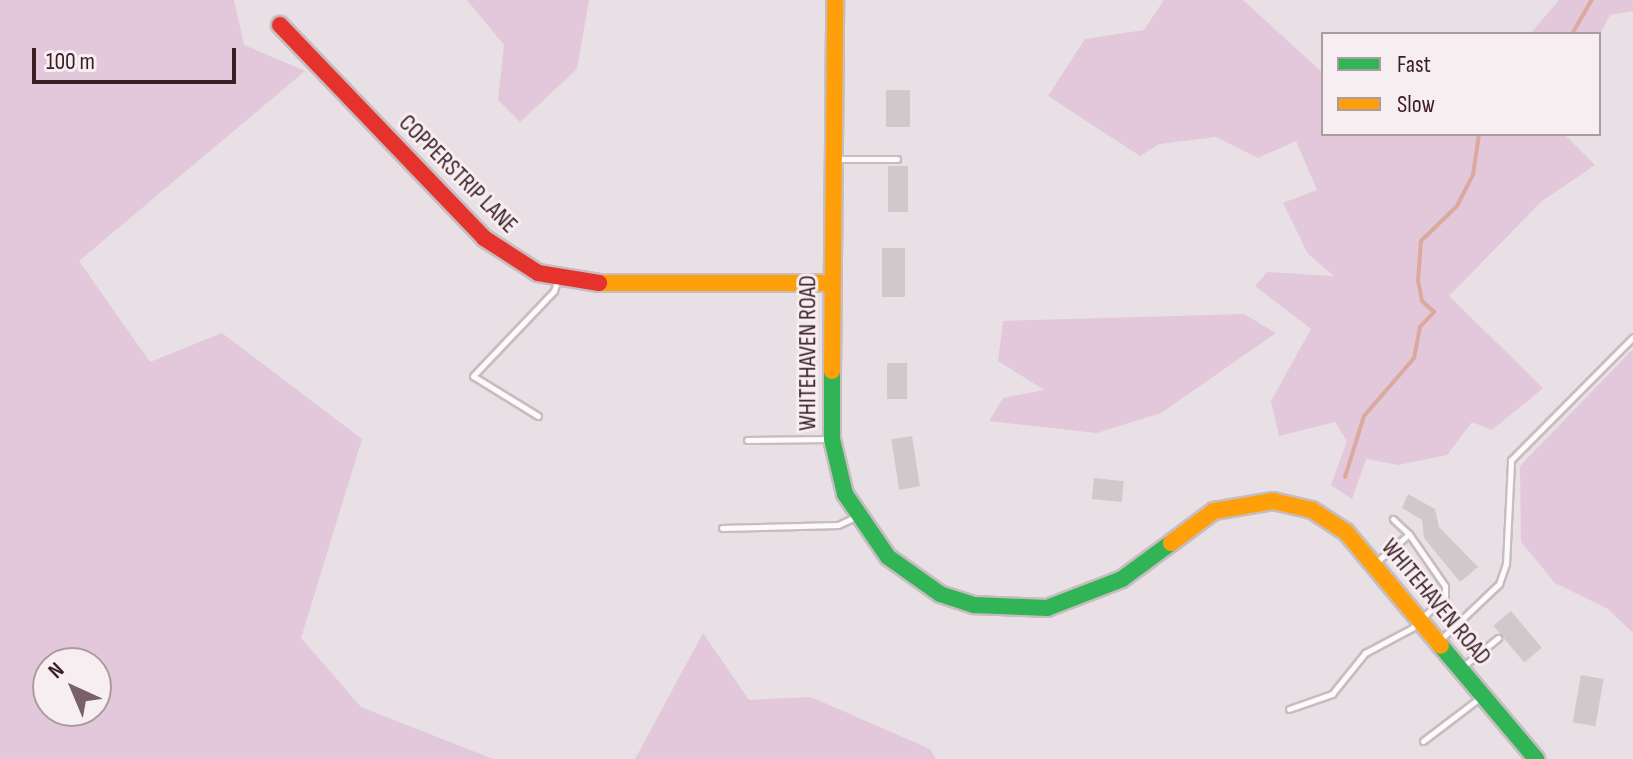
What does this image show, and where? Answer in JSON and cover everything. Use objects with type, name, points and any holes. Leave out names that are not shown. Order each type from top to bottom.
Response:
[{"type":"street","name":"WHITEHAVEN ROAD","points":[[835,0],[832,439],[857,517],[888,557],[940,594],[1015,610],[1075,602],[1122,579],[1191,524],[1240,503],[1273,501],[1312,510],[1346,532],[1536,759]]},
{"type":"street","name":"COPPERSTRIP LANE","points":[[280,25],[484,238],[514,261],[558,277],[595,283],[832,283]]},
{"type":"lane","points":[[833,159],[897,159]]},
{"type":"lane","points":[[538,416],[473,376],[554,291],[558,277]]},
{"type":"lane","points":[[1438,641],[1499,584],[1506,564],[1511,460],[1633,337]]},
{"type":"lane","points":[[747,440],[832,439]]},
{"type":"lane","points":[[722,528],[838,525],[857,517]]},
{"type":"lane","points":[[1289,709],[1332,694],[1365,653],[1421,621],[1445,596],[1445,586],[1409,534],[1393,519]]},
{"type":"lane","points":[[1373,564],[1409,534]]},
{"type":"lane","points":[[1461,669],[1498,638]]},
{"type":"lane","points":[[1423,741],[1483,696]]},
{"type":"shaded area","points":[[0,0],[234,0],[244,45],[305,71],[79,261],[150,362],[222,333],[362,439],[301,638],[361,707],[493,759],[0,759]]},
{"type":"shaded area","points":[[467,0],[589,0],[577,69],[520,122],[498,100],[504,45]]},
{"type":"shaded area","points":[[1164,0],[1243,0],[1321,71],[1321,136],[1566,136],[1595,165],[1542,201],[1449,296],[1543,388],[1492,430],[1472,422],[1447,455],[1398,465],[1366,459],[1352,499],[1331,485],[1347,441],[1335,422],[1279,436],[1271,401],[1311,329],[1255,286],[1267,272],[1334,276],[1308,254],[1283,203],[1317,190],[1296,141],[1258,158],[1216,137],[1159,144],[1140,156],[1048,96],[1085,39],[1144,30]]},
{"type":"shaded area","points":[[1559,0],[1633,0],[1633,11],[1610,15],[1601,32],[1532,32]]},
{"type":"shaded area","points":[[1244,314],[1276,333],[1161,413],[1097,433],[989,421],[1003,398],[1044,390],[998,361],[1003,321]]},
{"type":"shaded area","points":[[1633,349],[1633,633],[1608,609],[1555,583],[1521,542],[1520,466]]},
{"type":"shaded area","points":[[703,633],[749,700],[811,697],[930,749],[936,759],[635,759]]},
{"type":"building","points":[[886,90],[910,90],[910,127],[886,127]]},
{"type":"building","points":[[888,166],[908,166],[908,212],[888,212]]},
{"type":"building","points":[[882,248],[905,248],[905,297],[882,297]]},
{"type":"building","points":[[887,363],[907,363],[907,399],[887,399]]},
{"type":"building","points":[[912,436],[920,486],[899,490],[891,439]]},
{"type":"building","points":[[1094,478],[1124,481],[1122,502],[1092,499]]},
{"type":"building","points":[[1408,494],[1435,509],[1439,527],[1478,567],[1460,582],[1424,538],[1422,520],[1402,508]]},
{"type":"building","points":[[1511,611],[1542,648],[1524,663],[1493,626]]},
{"type":"building","points":[[1581,675],[1604,679],[1595,726],[1573,722]]},
{"type":"waterway","points":[[1573,32],[1592,0]]},
{"type":"waterway","points":[[1345,477],[1364,416],[1414,358],[1420,327],[1434,312],[1422,301],[1418,281],[1421,241],[1457,206],[1473,175],[1479,136]]},
{"type":"traffic: fast","points":[[832,371],[832,439],[845,494],[888,557],[940,594],[974,605],[1047,608],[1122,579],[1171,543]]},
{"type":"traffic: fast","points":[[1441,646],[1536,759]]},
{"type":"traffic: slow","points":[[832,371],[835,0]]},
{"type":"traffic: slow","points":[[599,283],[832,283]]},
{"type":"traffic: slow","points":[[1171,543],[1214,511],[1273,501],[1312,510],[1346,532],[1441,646]]},
{"type":"traffic: jam","points":[[280,25],[484,238],[538,273],[599,283]]}]
